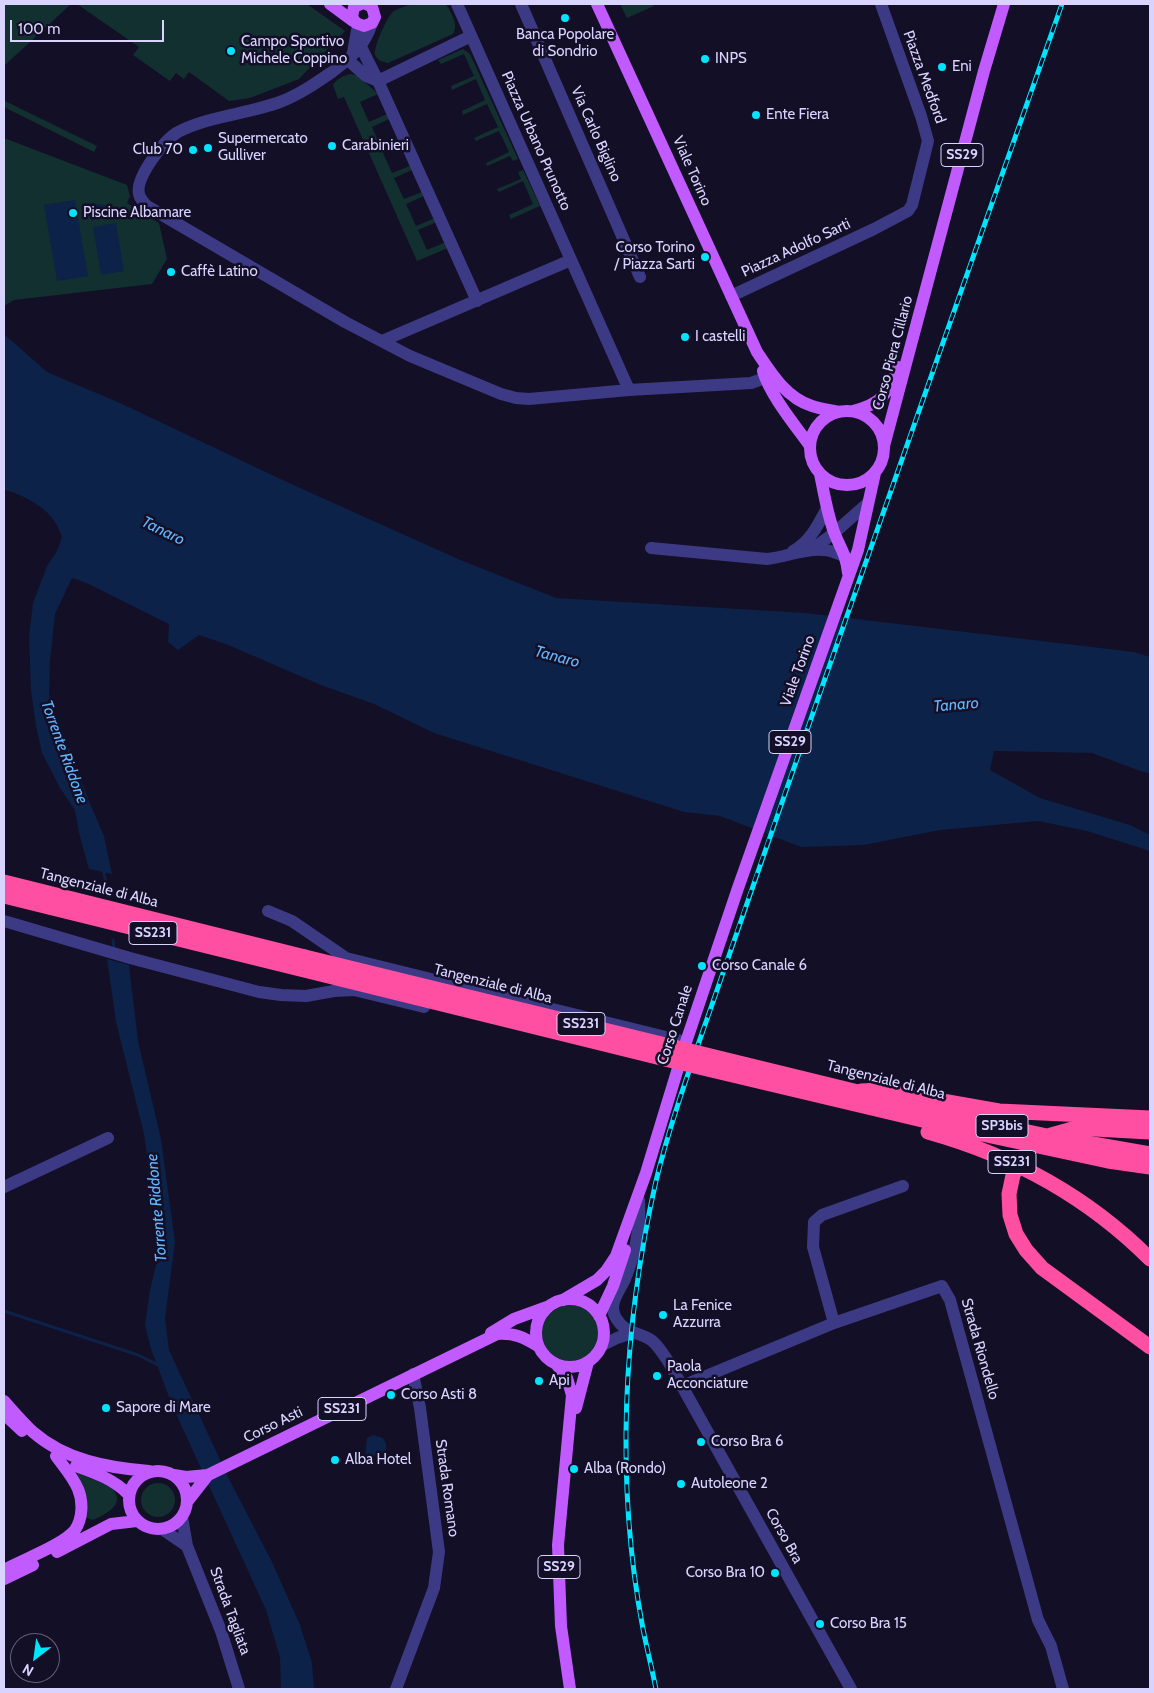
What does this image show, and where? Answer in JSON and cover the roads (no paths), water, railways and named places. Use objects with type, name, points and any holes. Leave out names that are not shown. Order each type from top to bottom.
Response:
[{"type":"highway","points":[[4,875],[60,896]]},
{"type":"highway","name":"Tangenziale di Alba","points":[[4,882],[304,963]]},
{"type":"highway","name":"Tangenziale di Alba","points":[[4,896],[304,963],[854,1098],[972,1132],[1108,1161],[1150,1167]]},
{"type":"highway","name":"SS231","points":[[1149,1122],[1000,1111],[880,1090],[854,1098],[874,1117],[954,1139],[1033,1171],[1110,1222],[1150,1259]]},
{"type":"highway","name":"Tangenziale di Alba","points":[[854,1098],[1150,1154]]},
{"type":"highway","points":[[1149,1122],[1076,1128],[1051,1135],[1033,1145],[1022,1160],[1013,1175],[1009,1194],[1010,1215],[1016,1234],[1026,1250],[1042,1268],[1150,1347]]},
{"type":"main road","points":[[330,4],[356,23],[367,26],[372,23],[375,13],[363,4],[352,14],[356,23]]},
{"type":"main road","name":"Viale Torino","points":[[597,4],[757,352],[765,378],[810,446]]},
{"type":"main road","name":"Corso Piera Cillario","points":[[884,446],[984,71],[1004,4]]},
{"type":"main road","name":"Corso Piera Cillario","points":[[853,411],[875,404],[888,392],[914,311],[933,268]]},
{"type":"main road","name":"Viale Torino","points":[[757,352],[774,378],[800,401],[839,412]]},
{"type":"main road","points":[[853,411],[866,416],[876,425],[882,434],[884,456],[875,473],[867,480],[848,485],[836,484],[820,474],[814,466],[810,456],[811,437],[817,426],[826,417],[839,412],[853,411]]},
{"type":"main road","name":"Viale Torino","points":[[738,888],[858,550],[875,473]]},
{"type":"main road","name":"Viale Torino","points":[[820,474],[834,533],[846,558],[848,578]]},
{"type":"main road","name":"Corso Canale","points":[[599,1316],[623,1258],[677,1069],[738,888]]},
{"type":"main road","name":"Corso Canale","points":[[563,1300],[598,1280],[616,1256],[646,1173]]},
{"type":"main road","points":[[563,1300],[580,1301],[594,1310],[599,1316]]},
{"type":"main road","name":"SS29","points":[[550,1306],[563,1300]]},
{"type":"main road","points":[[538,1346],[537,1324],[550,1306]]},
{"type":"main road","name":"Corso Asti","points":[[460,1351],[514,1319],[550,1306]]},
{"type":"main road","name":"SS29","points":[[567,1444],[588,1362],[596,1355],[601,1346],[603,1331],[599,1316]]},
{"type":"main road","name":"Corso Asti","points":[[205,1476],[498,1334],[511,1333],[538,1346]]},
{"type":"main road","name":"SS29","points":[[538,1346],[545,1357],[557,1365],[567,1378],[572,1395],[558,1545],[561,1626],[570,1689]]},
{"type":"main road","points":[[557,1365],[573,1367],[588,1362]]},
{"type":"main road","points":[[4,1401],[33,1432],[68,1454],[84,1461],[102,1465],[149,1472]]},
{"type":"main road","points":[[4,1414],[30,1439],[56,1456],[120,1486],[128,1498],[133,1515],[137,1521],[145,1526],[153,1529],[170,1527],[182,1516]]},
{"type":"main road","points":[[4,1570],[66,1538],[76,1529],[82,1510],[80,1497],[73,1480],[56,1456]]},
{"type":"main road","name":"SS231","points":[[149,1472],[158,1470],[174,1475],[205,1476]]},
{"type":"main road","points":[[111,1524],[128,1498],[135,1480],[149,1472]]},
{"type":"main road","points":[[174,1475],[184,1487],[187,1502]]},
{"type":"main road","name":"SS231","points":[[182,1516],[187,1502],[205,1476]]},
{"type":"main road","points":[[4,1580],[111,1524],[137,1521]]},
{"type":"street","name":"Piazza Urbano Prunotto","points":[[457,4],[629,390]]},
{"type":"street","name":"Via Carlo Biglino","points":[[521,4],[640,276]]},
{"type":"street","name":"Piazza Medford","points":[[874,229],[908,211],[912,205],[928,141],[881,4]]},
{"type":"street","points":[[356,23],[354,54],[366,76],[378,81],[471,36]]},
{"type":"street","points":[[372,23],[366,38],[354,54],[298,94],[280,102],[221,118],[181,131],[172,136],[146,170],[139,184],[138,193],[140,199],[147,206],[217,248],[382,342],[439,369],[516,398],[529,399],[629,390],[751,383],[765,378]]},
{"type":"street","points":[[354,54],[378,81],[477,302]]},
{"type":"street","name":"Piazza Adolfo Sarti","points":[[731,296],[874,229]]},
{"type":"street","points":[[382,342],[571,260]]},
{"type":"street","points":[[811,550],[834,533],[868,503]]},
{"type":"street","points":[[782,558],[804,544],[813,534],[827,508]]},
{"type":"street","points":[[651,548],[767,559],[782,558],[811,550],[824,550],[846,558]]},
{"type":"street","points":[[268,911],[292,921],[346,958],[686,1042]]},
{"type":"street","points":[[4,921],[130,958],[260,992],[306,996],[354,990],[677,1069]]},
{"type":"street","points":[[4,1187],[108,1138]]},
{"type":"street","points":[[834,1323],[813,1248],[814,1222],[822,1215],[903,1186]]},
{"type":"street","name":"Corso Bra","points":[[639,1200],[640,1228],[636,1246],[613,1308],[617,1320],[632,1334],[646,1337],[654,1342],[668,1361],[851,1689]]},
{"type":"street","name":"Strada Riondello","points":[[682,1386],[834,1323],[942,1286],[950,1300],[1038,1620],[1051,1646],[1063,1689]]},
{"type":"street","points":[[601,1346],[617,1338],[632,1334]]},
{"type":"street","name":"Strada Romano","points":[[396,1689],[434,1588],[440,1552],[420,1408],[413,1374]]},
{"type":"street","name":"Strada Tagliata","points":[[182,1516],[187,1546],[221,1631],[239,1689]]},
{"type":"street","points":[[162,1529],[187,1546]]},
{"type":"water","points":[[75,200],[88,276],[57,281],[44,205]]},
{"type":"water","points":[[91,203],[116,207],[117,216],[92,220],[91,214],[95,214],[86,213],[86,205]]},
{"type":"water","points":[[116,223],[124,271],[101,275],[93,227]]},
{"type":"water","name":"Tanaro","points":[[4,334],[47,372],[120,403],[289,483],[458,559],[556,598],[806,613],[1134,652],[1150,657],[1150,773],[1092,753],[994,751],[990,770],[1040,798],[1130,825],[1150,835],[1150,851],[1087,831],[1038,821],[940,830],[864,845],[801,847],[720,816],[684,812],[434,733],[374,704],[321,685],[226,644],[199,635],[178,650],[168,642],[169,624],[89,584],[72,578],[55,614],[50,661],[49,696],[104,836],[112,874],[89,869],[75,810],[60,788],[42,753],[36,726],[31,690],[29,637],[33,603],[47,566],[57,551],[62,537],[51,516],[39,506],[25,497],[4,490]]},
{"type":"water","points":[[107,959],[129,965],[138,1041],[161,1139],[175,1242],[165,1318],[169,1350],[228,1477],[272,1562],[300,1625],[312,1663],[314,1689],[281,1689],[280,1657],[266,1610],[172,1405],[151,1349],[145,1325],[150,1290],[157,1261],[158,1237],[144,1134],[116,1022]]},
{"type":"water","points":[[373,1435],[383,1438],[386,1444],[386,1453],[365,1457],[367,1438]]},
{"type":"waterway","name":"Torrente Riddone","points":[[103,869],[109,897]]},
{"type":"waterway","name":"Torrente Riddone","points":[[113,940],[114,949]]},
{"type":"waterway","points":[[4,1311],[138,1355],[158,1365]]},
{"type":"railway","points":[[656,1689],[643,1629],[634,1573],[626,1461],[630,1348],[636,1291],[656,1181],[683,1088],[1062,4]]},
{"type":"place","name":"Banca Popolare di Sondrio","points":[[565,18]]},
{"type":"place","name":"Campo Sportivo Michele Coppino","points":[[231,51]]},
{"type":"place","name":"INPS","points":[[705,59]]},
{"type":"place","name":"Eni","points":[[942,67]]},
{"type":"place","name":"Ente Fiera","points":[[756,115]]},
{"type":"place","name":"Carabinieri","points":[[332,146]]},
{"type":"place","name":"Supermercato Gulliver","points":[[208,148]]},
{"type":"place","name":"Club 70","points":[[193,150]]},
{"type":"place","name":"Piscine Albamare","points":[[73,213]]},
{"type":"place","name":"Corso Torino / Piazza Sarti","points":[[705,257]]},
{"type":"place","name":"Caffè Latino","points":[[171,272]]},
{"type":"place","name":"I castelli","points":[[685,337]]},
{"type":"place","name":"Corso Canale 6","points":[[702,966]]},
{"type":"place","name":"La Fenice Azzurra","points":[[663,1315]]},
{"type":"place","name":"Paola Acconciature","points":[[657,1376]]},
{"type":"place","name":"Api","points":[[539,1381]]},
{"type":"place","name":"Corso Asti 8","points":[[391,1395]]},
{"type":"place","name":"Sapore di Mare","points":[[106,1408]]},
{"type":"place","name":"Corso Bra 6","points":[[701,1442]]},
{"type":"place","name":"Alba Hotel","points":[[335,1460]]},
{"type":"place","name":"Alba (Rondo)","points":[[574,1469]]},
{"type":"place","name":"Autoleone 2","points":[[681,1484]]},
{"type":"place","name":"Corso Bra 10","points":[[775,1573]]},
{"type":"place","name":"Corso Bra 15","points":[[820,1624]]}]
